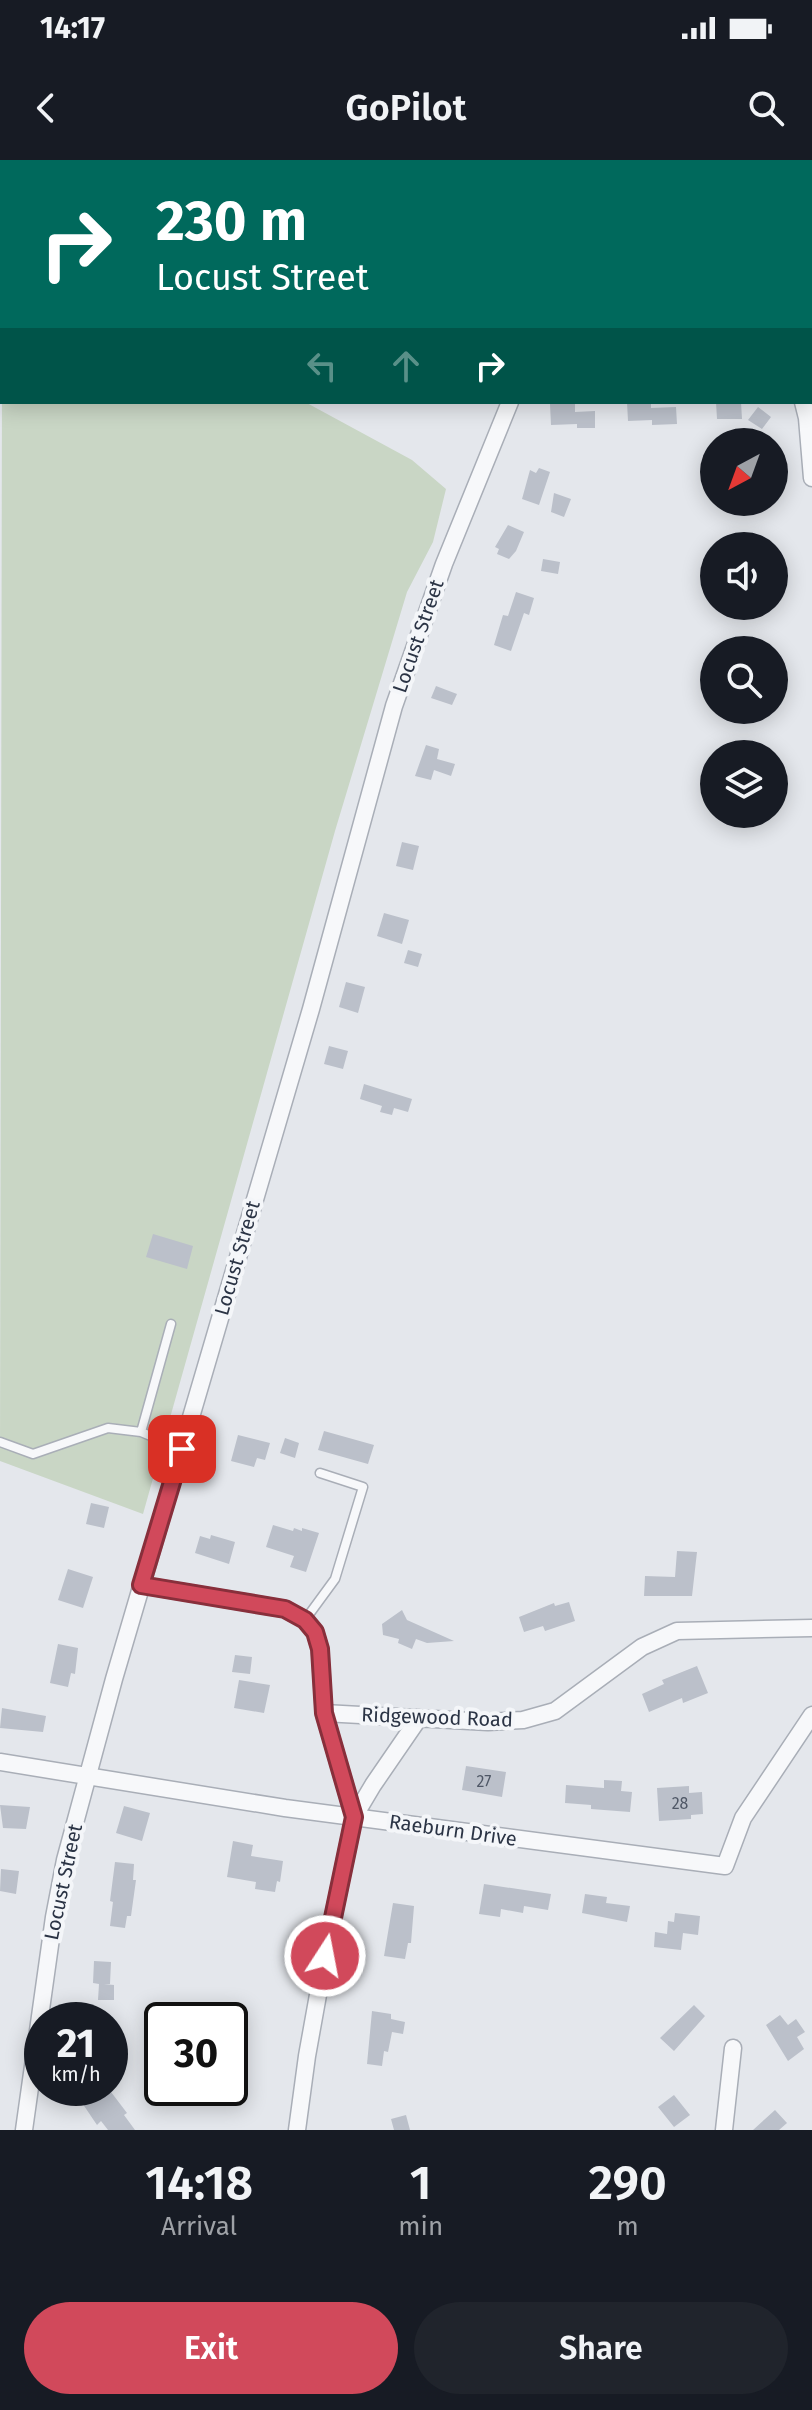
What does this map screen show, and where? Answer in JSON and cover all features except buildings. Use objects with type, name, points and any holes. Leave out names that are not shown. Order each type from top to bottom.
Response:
[{"type":"street","name":"Locust Street","points":[[24,2130],[65,1860],[141,1585],[311,1009],[394,706],[444,564],[509,404]]},
{"type":"street","points":[[804,404],[812,478]]},
{"type":"street","points":[[141,1585],[285,1609],[305,1620],[315,1632],[320,1649],[324,1713],[354,1817]]},
{"type":"street","name":"Ridgewood Road","points":[[324,1713],[488,1722],[523,1720],[555,1711],[642,1647],[677,1631],[812,1628]]},
{"type":"street","name":"Raeburn Drive","points":[[0,1762],[285,1808],[725,1866],[743,1818],[812,1715]]},
{"type":"street","points":[[297,2130],[315,2013],[354,1817],[419,1718]]},
{"type":"street","points":[[724,2130],[733,2048]]},
{"type":"lane","points":[[141,1432],[171,1324]]},
{"type":"lane","points":[[0,1442],[33,1454],[108,1428],[141,1432],[182,1449]]},
{"type":"lane","points":[[305,1620],[335,1579],[363,1487],[320,1473]]},
{"type":"green space","points":[[2,404],[309,404],[412,460],[446,489],[433,542],[407,592],[335,831],[143,1514],[0,1461]]},
{"type":"route","points":[[182,1449],[141,1585],[285,1609],[305,1620],[315,1632],[320,1649],[324,1713],[354,1817],[325,1956]]}]
